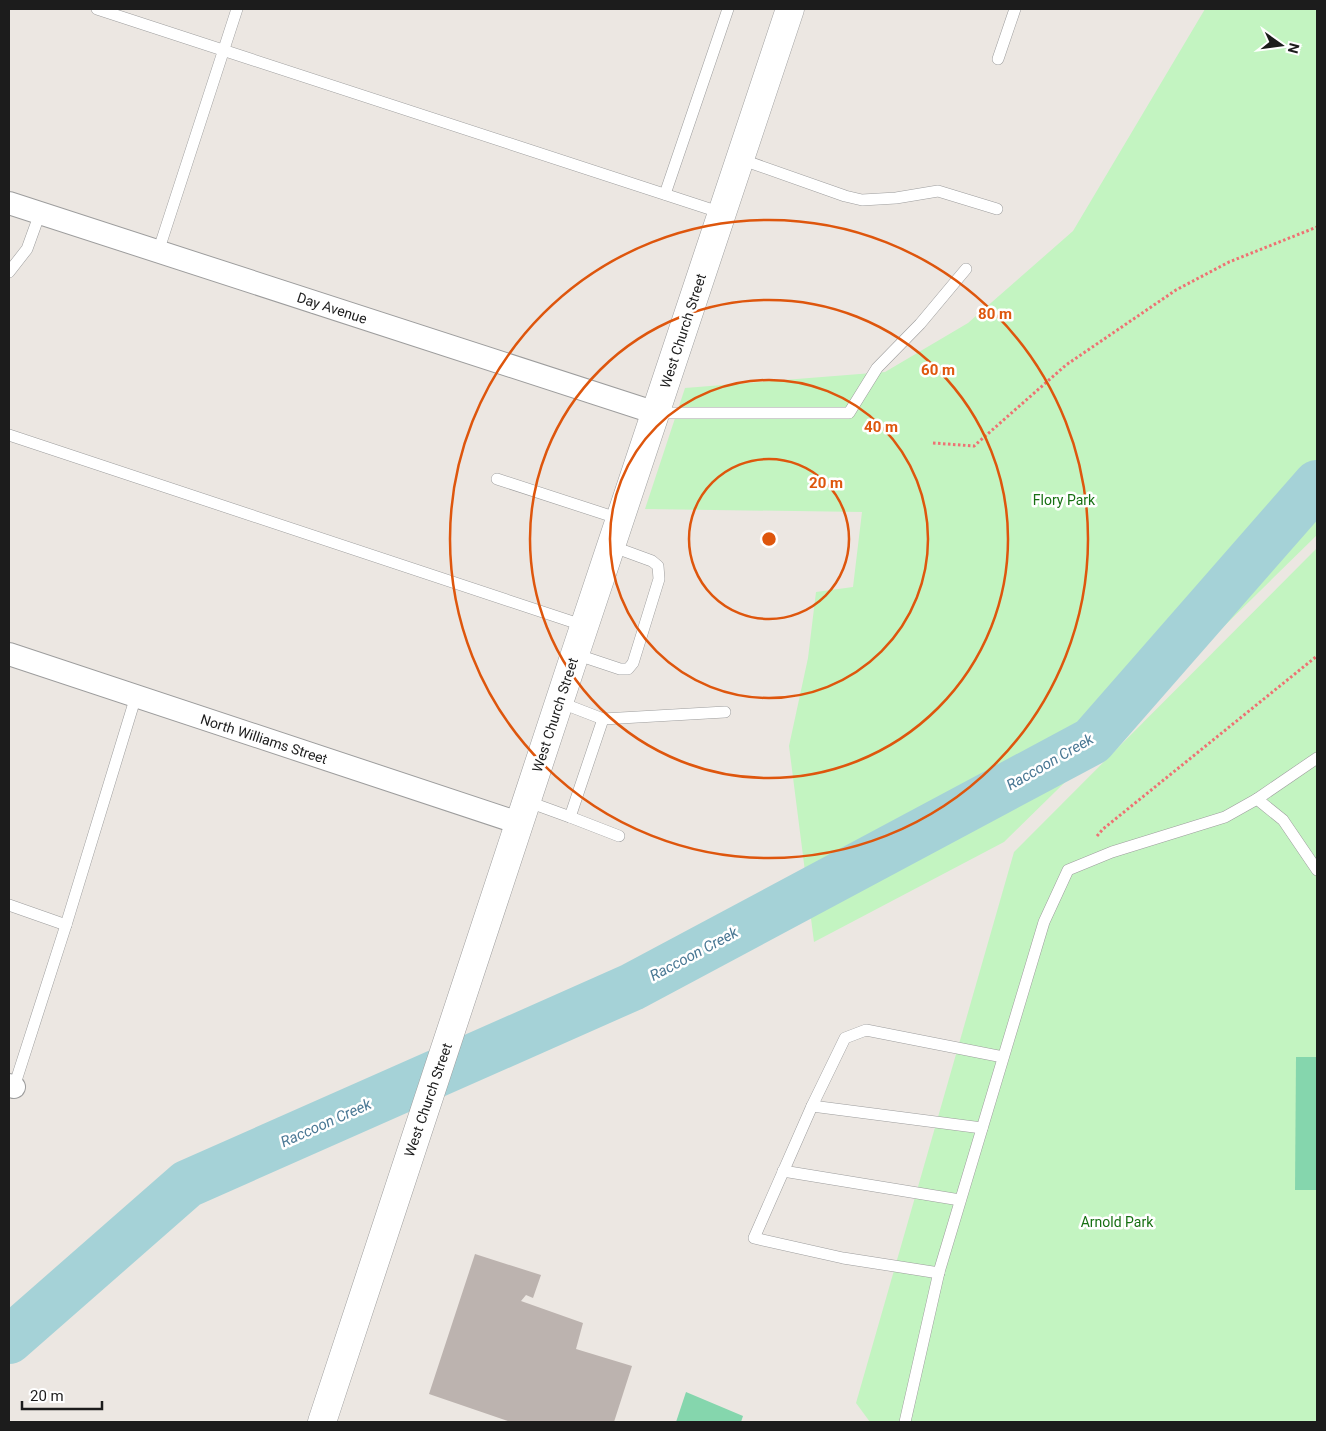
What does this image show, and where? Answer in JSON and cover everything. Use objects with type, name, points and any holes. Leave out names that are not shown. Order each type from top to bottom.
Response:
[{"type":"street","name":"West Church Street","points":[[322,1422],[790,9]]},
{"type":"street","name":"Day Avenue","points":[[9,203],[656,413]]},
{"type":"street","name":"North Williams Street","points":[[9,654],[136,696],[523,812]]},
{"type":"lane","points":[[97,9],[722,213]]},
{"type":"lane","points":[[158,252],[237,9]]},
{"type":"lane","points":[[665,194],[728,9]]},
{"type":"lane","points":[[998,59],[1015,9]]},
{"type":"lane","points":[[740,159],[845,196],[862,200],[896,198],[938,191],[997,209]]},
{"type":"lane","points":[[9,272],[27,249],[40,213]]},
{"type":"lane","points":[[656,413],[849,413],[877,368],[920,324],[966,269]]},
{"type":"lane","points":[[9,435],[585,626]]},
{"type":"lane","points":[[497,479],[620,519]]},
{"type":"lane","points":[[575,654],[628,670],[633,663],[659,579],[658,566],[652,561],[611,546]]},
{"type":"lane","points":[[11,1086],[66,925],[136,696]]},
{"type":"lane","points":[[559,702],[603,719],[725,712]]},
{"type":"lane","points":[[570,817],[603,719]]},
{"type":"lane","points":[[905,1422],[938,1273],[1044,922],[1068,870],[1112,852],[1225,817],[1257,799],[1317,758]]},
{"type":"lane","points":[[1257,799],[1283,820],[1317,870]]},
{"type":"lane","points":[[523,812],[570,817],[619,836]]},
{"type":"lane","points":[[9,905],[66,925]]},
{"type":"lane","points":[[938,1273],[843,1258],[754,1238],[812,1106],[845,1038],[866,1030],[1003,1057]]},
{"type":"lane","points":[[812,1106],[982,1128]]},
{"type":"lane","points":[[784,1172],[960,1200]]},
{"type":"path","points":[[933,443],[974,446],[1066,365],[1176,290],[1229,262],[1317,227]]},
{"type":"path","points":[[1068,870],[1104,829],[1317,656]]},
{"type":"green space","name":"Flory Park","points":[[1205,9],[1317,9],[1317,535],[1004,842],[814,942],[789,746],[808,658],[816,592],[853,587],[862,512],[645,509],[685,388],[885,372],[968,323],[1073,231]]},
{"type":"green space","name":"Arnold Park","points":[[1317,548],[1317,1422],[870,1422],[856,1403],[1014,852]]},
{"type":"green space","points":[[1296,1057],[1317,1057],[1317,1190],[1295,1190]]},
{"type":"green space","points":[[686,1392],[743,1416],[741,1422],[676,1422]]},
{"type":"building","points":[[475,1254],[541,1275],[533,1298],[526,1295],[521,1301],[583,1323],[576,1349],[632,1366],[614,1422],[511,1422],[429,1394]]},
{"type":"waterway","name":"Raccoon Creek","points":[[9,1340],[187,1184],[632,987],[1092,741],[1317,484]]}]
